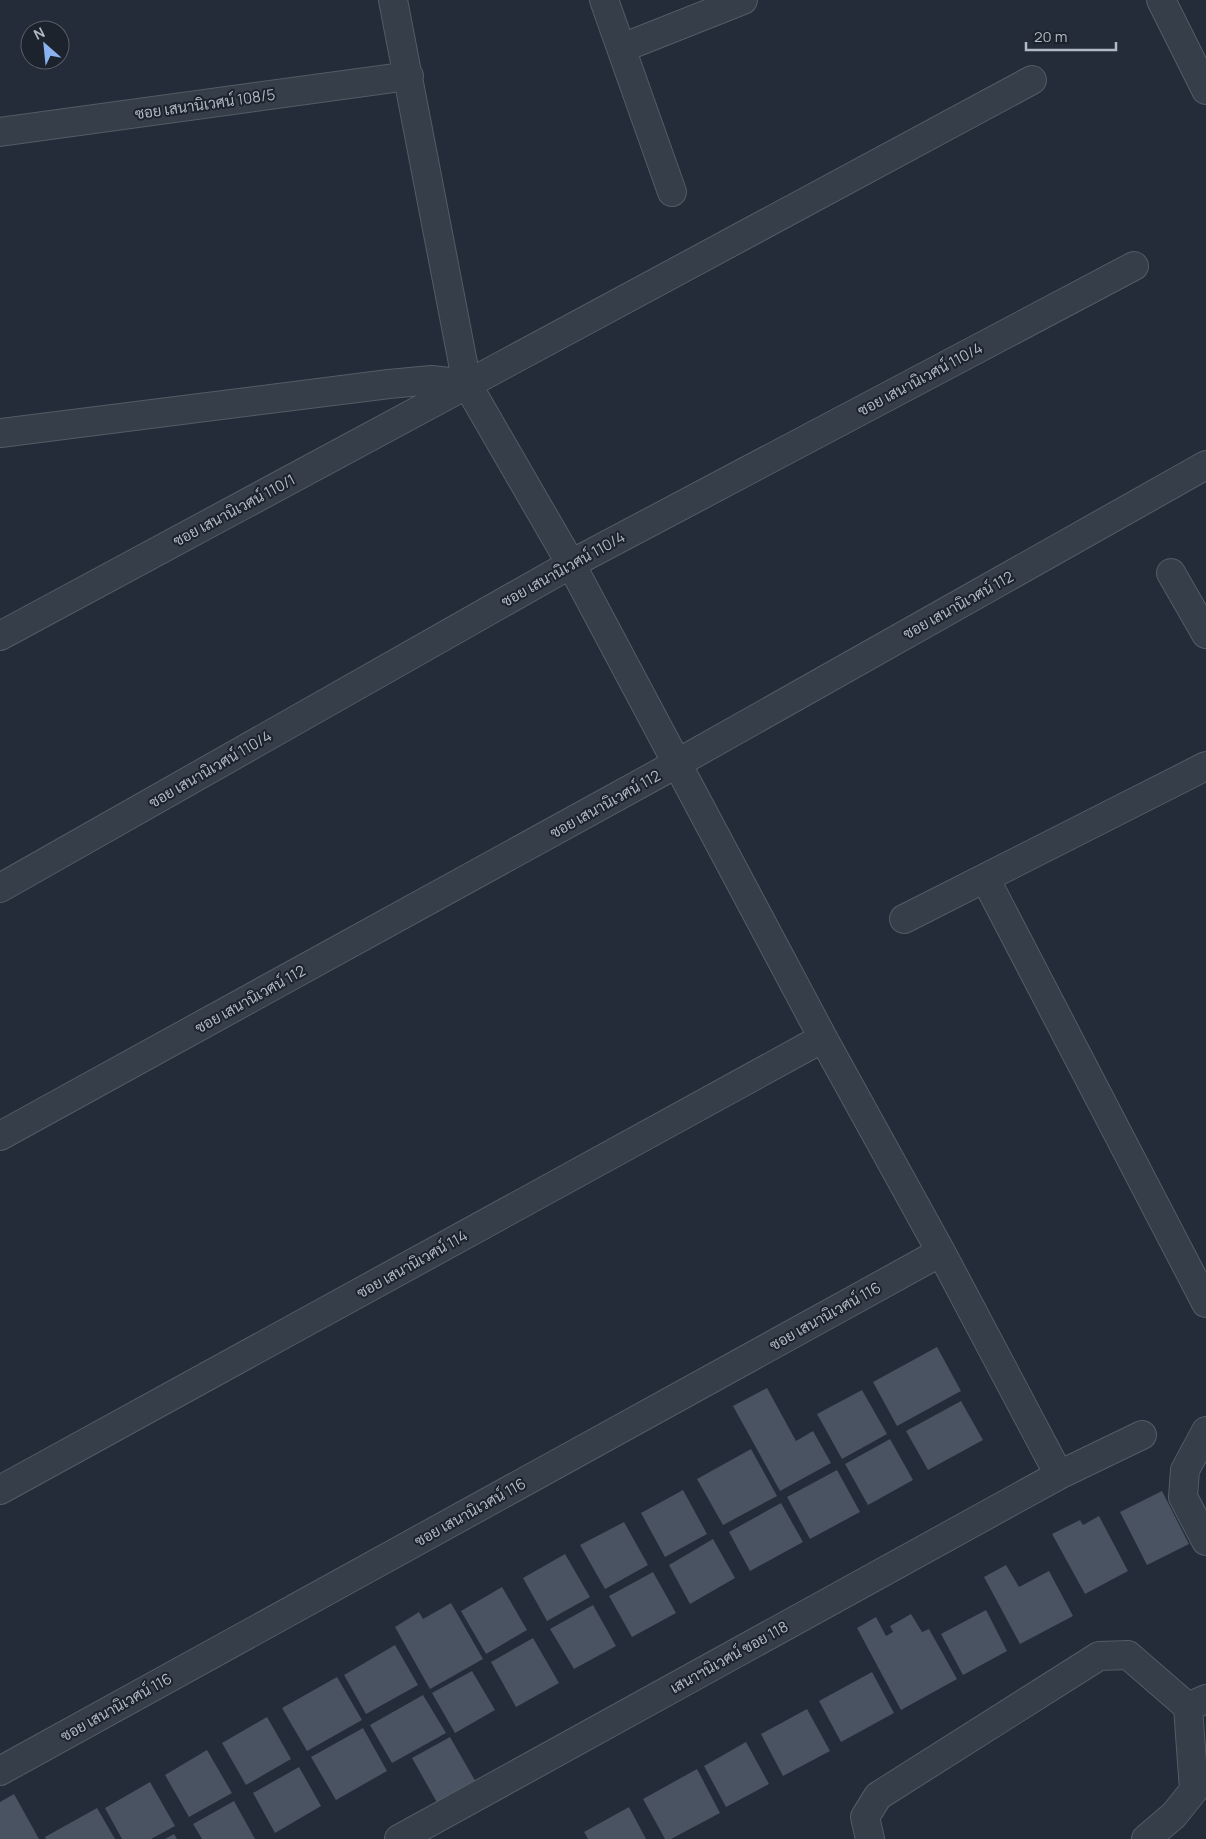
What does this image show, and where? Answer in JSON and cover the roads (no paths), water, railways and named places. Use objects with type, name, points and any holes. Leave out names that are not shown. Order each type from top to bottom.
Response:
[{"type":"street","points":[[393,0],[467,384],[571,564],[676,764],[823,1038],[941,1252],[1059,1475]]},
{"type":"street","points":[[604,0],[672,192]]},
{"type":"street","points":[[622,48],[743,0]]},
{"type":"street","points":[[1161,0],[1206,90]]},
{"type":"street","name":"ซอย เสนานิเวศน์ 108/5","points":[[0,132],[409,76]]},
{"type":"street","name":"ซอย เสนานิเวศน์ 110/1","points":[[0,636],[1032,80]]},
{"type":"street","name":"ซอย เสนานิเวศน์ 110/4","points":[[0,888],[571,564],[1134,266]]},
{"type":"street","points":[[0,432],[398,383],[430,380],[467,384]]},
{"type":"street","name":"ซอย เสนานิเวศน์ 112","points":[[0,1136],[676,764],[1206,465]]},
{"type":"street","points":[[1171,573],[1206,634]]},
{"type":"street","points":[[904,919],[1206,766]]},
{"type":"street","points":[[985,878],[1206,1302]]},
{"type":"street","name":"ซอย เสนานิเวศน์ 114","points":[[0,1490],[823,1038]]},
{"type":"street","name":"ซอย เสนานิเวศน์ 116","points":[[0,1771],[941,1252]]},
{"type":"street","points":[[1206,1432],[1185,1470],[1183,1497],[1206,1541]]},
{"type":"street","name":"เสนาฯนิเวศน์ ซอย 118","points":[[400,1839],[1059,1475],[1142,1435]]},
{"type":"street","points":[[870,1839],[865,1817],[878,1796],[1099,1656],[1128,1654],[1197,1703],[1194,1790],[1174,1815],[1146,1839]]}]
